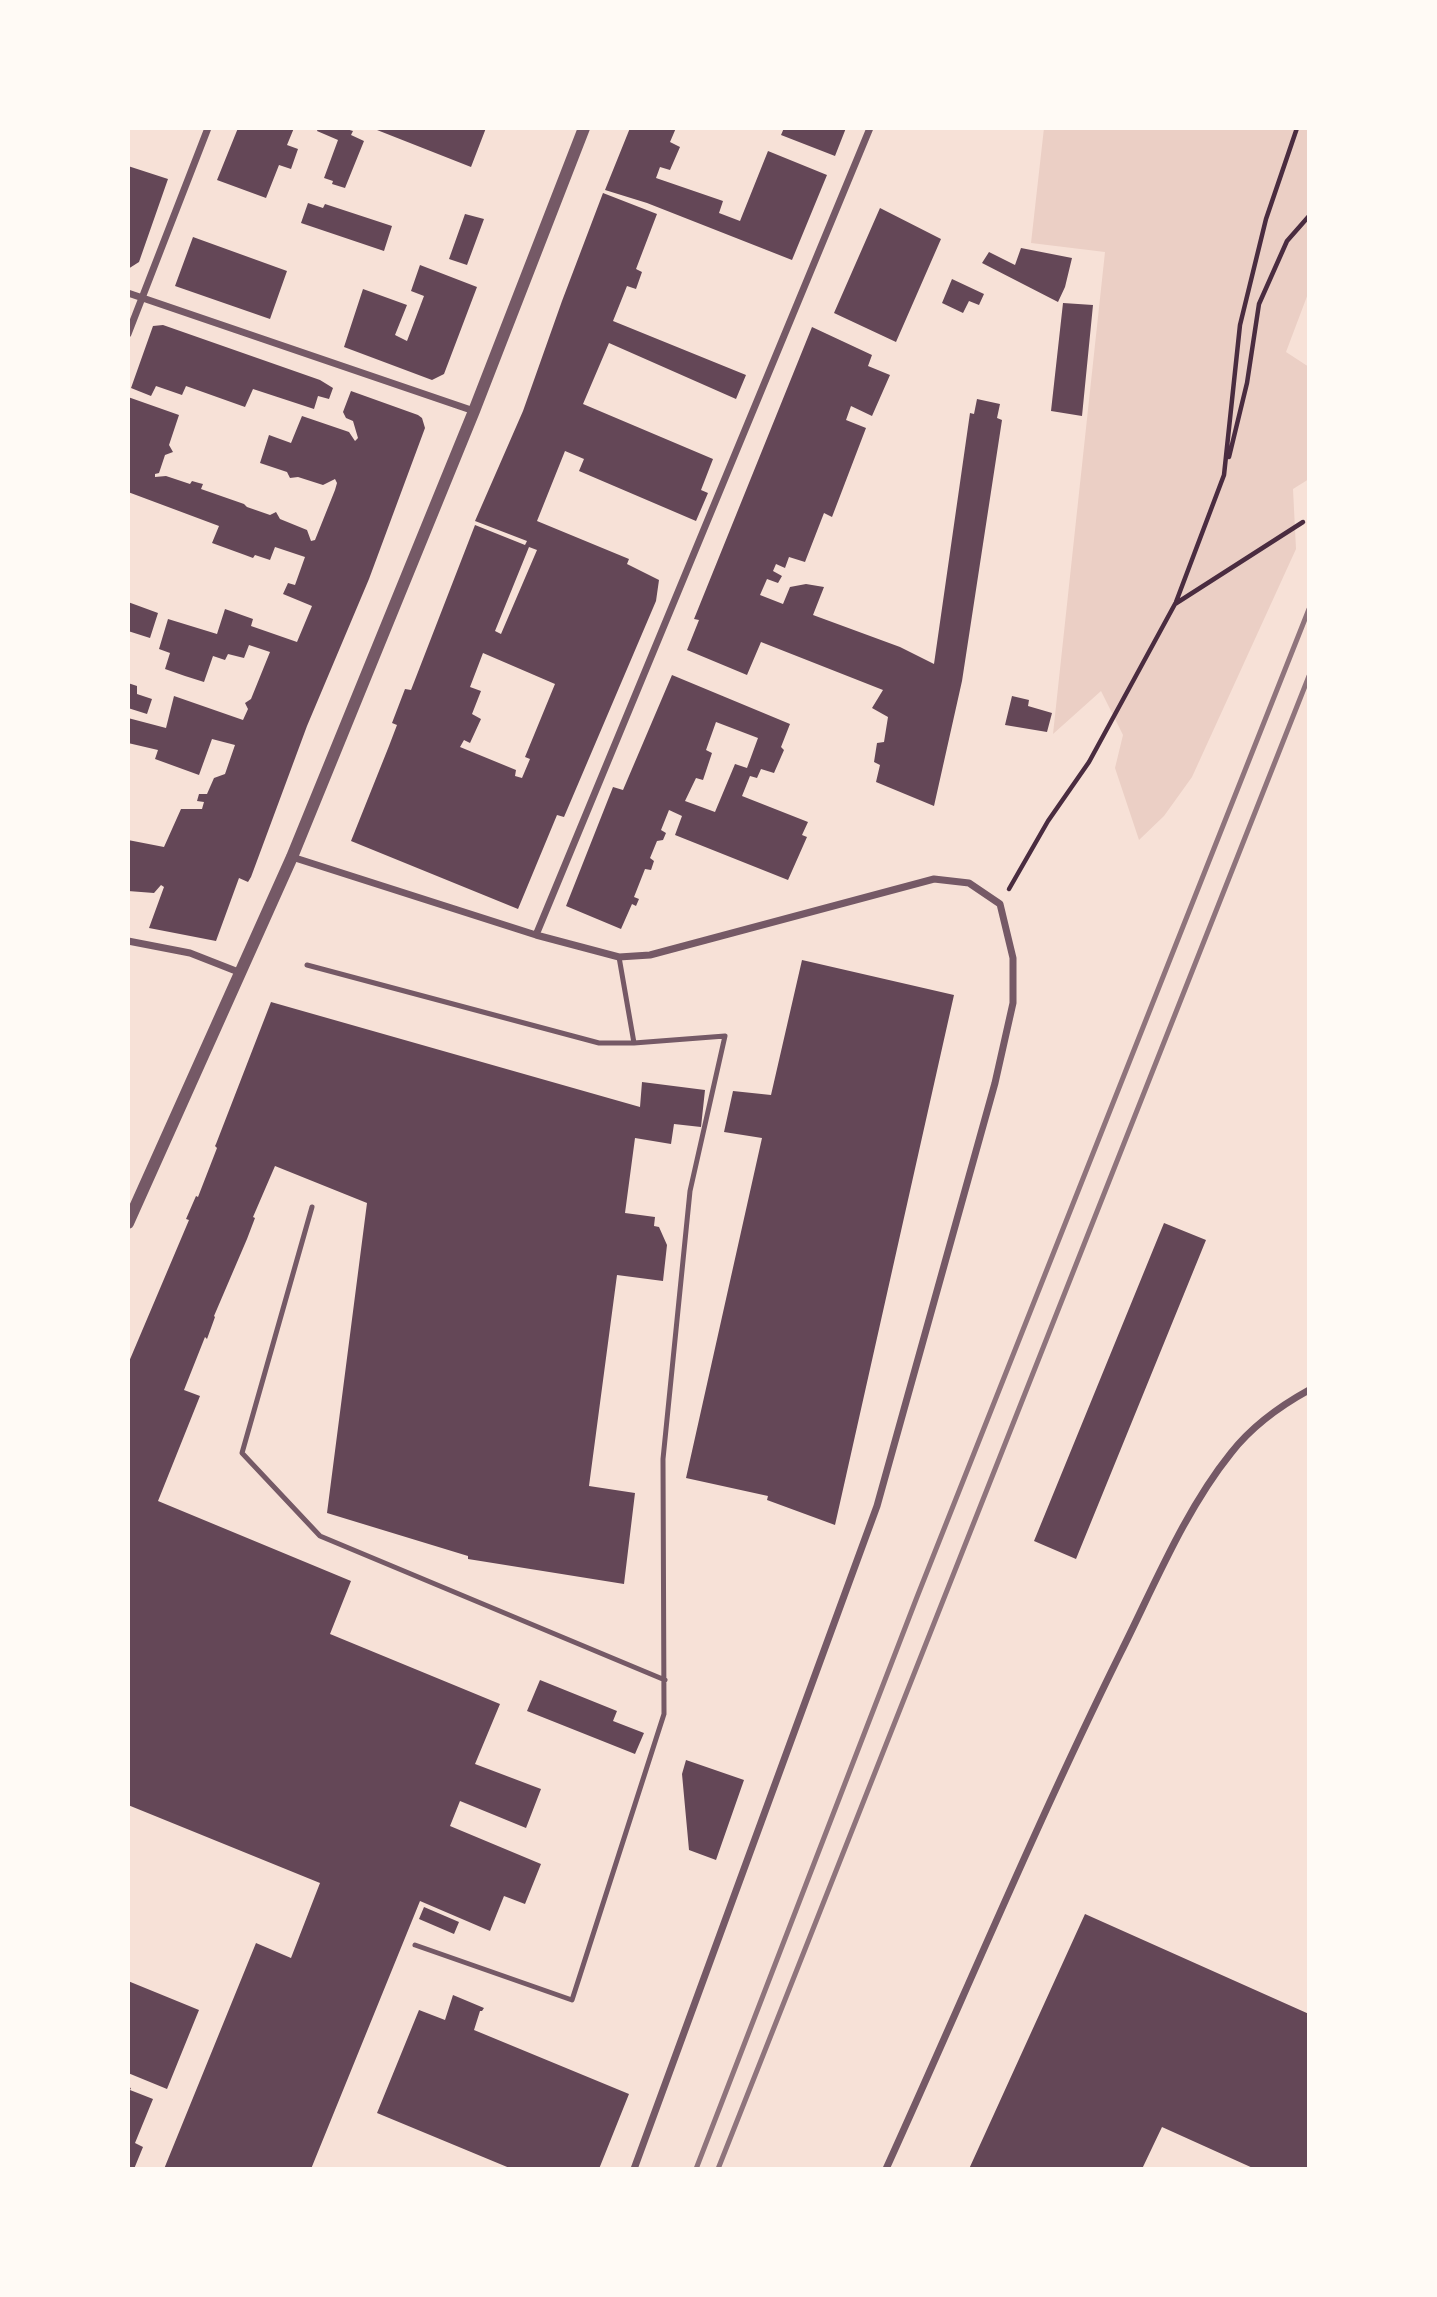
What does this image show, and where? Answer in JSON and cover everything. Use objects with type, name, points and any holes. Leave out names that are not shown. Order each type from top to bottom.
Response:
[{"type":"street","points":[[128,334],[208,128]]},
{"type":"street","points":[[128,1223],[292,857],[474,411],[584,128]]},
{"type":"street","points":[[536,935],[870,128]]},
{"type":"street","points":[[128,293],[474,411]]},
{"type":"street","points":[[292,857],[536,935],[619,957],[650,955],[933,879],[969,883],[1000,904],[1013,958],[1013,1003],[995,1083],[877,1506],[634,2169]]},
{"type":"street","points":[[128,941],[190,953],[241,973]]},
{"type":"street","points":[[886,2169],[1093,1710],[1196,1506],[1231,1452],[1256,1426],[1309,1390]]},
{"type":"lane","points":[[619,957],[634,1044]]},
{"type":"lane","points":[[307,965],[599,1043],[634,1044],[725,1036],[690,1191],[663,1459],[664,1714],[572,2000],[415,1945]]},
{"type":"lane","points":[[312,1207],[242,1453],[320,1536],[664,1680]]},
{"type":"path","points":[[1224,475],[1240,325],[1266,219],[1297,128]]},
{"type":"path","points":[[1000,904],[1048,821],[1089,761],[1175,604],[1224,475],[1247,383],[1259,304],[1287,241],[1309,216]]},
{"type":"path","points":[[1175,604],[1303,522]]},
{"type":"shaded area","points":[[1044,128],[1309,128],[1309,291],[1286,352],[1309,367],[1309,479],[1293,489],[1296,549],[1192,777],[1164,816],[1139,840],[1115,768],[1123,735],[1101,691],[1053,734],[1105,252],[1031,243]]},
{"type":"building","points":[[238,128],[294,128],[287,145],[298,149],[291,169],[279,165],[266,198],[217,180]]},
{"type":"building","points":[[318,128],[343,128],[353,131],[351,135],[364,141],[345,188],[324,178],[338,140],[317,131]]},
{"type":"building","points":[[486,128],[471,167],[377,130]]},
{"type":"building","points":[[630,128],[676,128],[670,142],[680,147],[670,170],[660,167],[656,178],[723,201],[719,213],[740,221],[768,151],[827,175],[792,260],[647,203],[605,190]]},
{"type":"building","points":[[784,128],[846,128],[835,156],[781,135]]},
{"type":"building","points":[[128,166],[168,179],[139,262],[128,269]]},
{"type":"building","points":[[603,193],[657,214],[636,269],[642,272],[636,289],[627,286],[613,321],[746,375],[736,399],[609,343],[583,404],[713,459],[701,490],[708,493],[696,521],[579,471],[584,459],[565,451],[537,521],[629,559],[627,564],[659,580],[656,601],[564,817],[557,815],[518,909],[351,841],[397,725],[392,723],[405,689],[411,690],[475,525],[525,545],[527,541],[475,521],[523,411]],"holes":[[[529,547],[537,550],[501,634],[495,631]],[[483,653],[555,684],[525,757],[530,759],[522,778],[515,776],[516,770],[460,747],[464,740],[470,743],[481,719],[472,714],[481,691],[470,687]]]},
{"type":"building","points":[[308,203],[323,208],[325,204],[392,226],[384,251],[301,223]]},
{"type":"building","points":[[880,208],[941,239],[896,342],[834,313]]},
{"type":"building","points":[[465,214],[484,219],[467,265],[449,259]]},
{"type":"building","points":[[193,237],[287,271],[270,319],[175,286]]},
{"type":"building","points":[[1021,248],[1072,258],[1065,287],[1058,302],[982,263],[989,252],[1015,265]]},
{"type":"building","points":[[420,265],[477,287],[444,374],[432,380],[344,347],[363,289],[407,305],[395,335],[407,341],[424,296],[411,291]]},
{"type":"building","points":[[952,279],[984,294],[979,305],[969,301],[963,313],[942,303]]},
{"type":"building","points":[[1063,303],[1093,305],[1082,416],[1051,411]]},
{"type":"building","points":[[163,325],[320,380],[333,388],[329,399],[318,396],[314,409],[253,389],[245,407],[186,386],[182,395],[156,386],[151,396],[131,388],[153,326]]},
{"type":"building","points":[[812,327],[872,355],[868,366],[890,375],[872,416],[851,406],[846,420],[866,428],[832,517],[824,513],[805,562],[789,557],[785,568],[776,564],[773,571],[782,576],[778,583],[767,579],[760,595],[783,604],[790,587],[806,584],[824,587],[813,615],[900,647],[934,664],[970,413],[974,414],[977,399],[1000,404],[997,418],[1002,420],[962,681],[934,806],[876,782],[880,765],[874,762],[877,743],[884,742],[888,717],[872,708],[883,690],[761,642],[747,675],[687,650],[699,620],[694,619]]},
{"type":"building","points":[[351,391],[418,415],[425,428],[369,579],[307,726],[251,877],[248,882],[239,878],[216,941],[149,928],[164,887],[161,885],[154,893],[128,891],[128,840],[164,847],[181,809],[202,809],[204,802],[197,801],[199,794],[207,794],[214,778],[225,774],[235,745],[212,739],[199,775],[155,759],[158,750],[128,743],[128,718],[166,728],[174,696],[243,720],[248,709],[245,703],[251,699],[270,652],[249,645],[244,658],[228,654],[225,660],[213,656],[204,682],[185,676],[165,669],[170,653],[159,649],[168,619],[217,634],[225,609],[253,619],[251,626],[297,642],[312,606],[283,594],[288,583],[295,585],[305,557],[275,547],[270,560],[255,555],[253,558],[212,543],[219,526],[128,492],[128,397],[179,415],[169,445],[173,452],[165,455],[155,477],[166,476],[190,484],[192,481],[203,484],[201,489],[247,507],[270,515],[276,512],[280,519],[307,530],[311,541],[315,540],[335,490],[335,479],[323,485],[298,477],[290,478],[287,472],[260,463],[269,435],[291,443],[302,416],[349,432],[355,441],[358,438],[353,421],[346,418],[343,412]]},
{"type":"building","points":[[128,602],[158,613],[150,638],[128,631]]},
{"type":"building","points":[[672,675],[790,724],[781,747],[784,750],[774,773],[761,769],[757,778],[750,776],[742,796],[808,822],[802,835],[807,837],[788,880],[675,835],[682,816],[669,810],[661,830],[666,833],[663,840],[657,841],[650,858],[654,861],[651,870],[645,869],[634,897],[639,899],[636,906],[632,904],[621,929],[566,906],[613,787],[623,790]],"holes":[[[716,722],[758,738],[747,768],[735,764],[715,812],[685,801],[696,778],[703,780],[712,753],[706,750]]]},
{"type":"building","points":[[128,683],[137,686],[137,694],[152,699],[147,714],[128,708]]},
{"type":"building","points":[[1012,696],[1029,700],[1028,706],[1052,713],[1047,732],[1005,725]]},
{"type":"building","points":[[802,960],[954,995],[835,1525],[767,1500],[768,1496],[686,1478],[762,1138],[724,1132],[733,1091],[771,1095]]},
{"type":"building","points":[[271,1002],[640,1107],[642,1082],[705,1090],[701,1127],[674,1124],[671,1144],[635,1138],[625,1213],[655,1217],[654,1226],[659,1227],[667,1245],[663,1281],[617,1275],[589,1486],[635,1493],[624,1584],[468,1559],[468,1556],[327,1513],[367,1203],[275,1166],[207,1339],[205,1337],[184,1390],[200,1396],[158,1501],[351,1581],[330,1634],[500,1704],[475,1764],[541,1789],[526,1828],[460,1801],[450,1826],[541,1864],[525,1904],[504,1896],[490,1931],[420,1901],[311,2169],[164,2169],[256,1943],[291,1958],[320,1883],[128,1805],[128,1364],[189,1220],[186,1219],[196,1196],[198,1197]]},
{"type":"building","points":[[1164,1223],[1206,1240],[1076,1559],[1034,1541]]},
{"type":"building","points":[[540,1680],[617,1711],[613,1721],[644,1733],[635,1754],[527,1711]]},
{"type":"building","points":[[686,1760],[744,1780],[716,1860],[689,1850],[682,1774]]},
{"type":"building","points":[[424,1907],[459,1922],[454,1934],[419,1919]]},
{"type":"building","points":[[1085,1914],[1309,2014],[1309,2169],[1255,2169],[1162,2127],[1142,2169],[969,2169]]},
{"type":"building","points":[[128,1981],[199,2010],[167,2089],[128,2073]]},
{"type":"building","points":[[453,1995],[484,2008],[480,2011],[474,2030],[629,2094],[599,2169],[512,2169],[377,2113],[419,2010],[445,2020]]},
{"type":"building","points":[[128,2087],[153,2099],[135,2143],[143,2147],[134,2169],[128,2169]]},
{"type":"railway","points":[[696,2169],[917,1597],[1309,609]]},
{"type":"railway","points":[[718,2169],[1309,676]]}]
